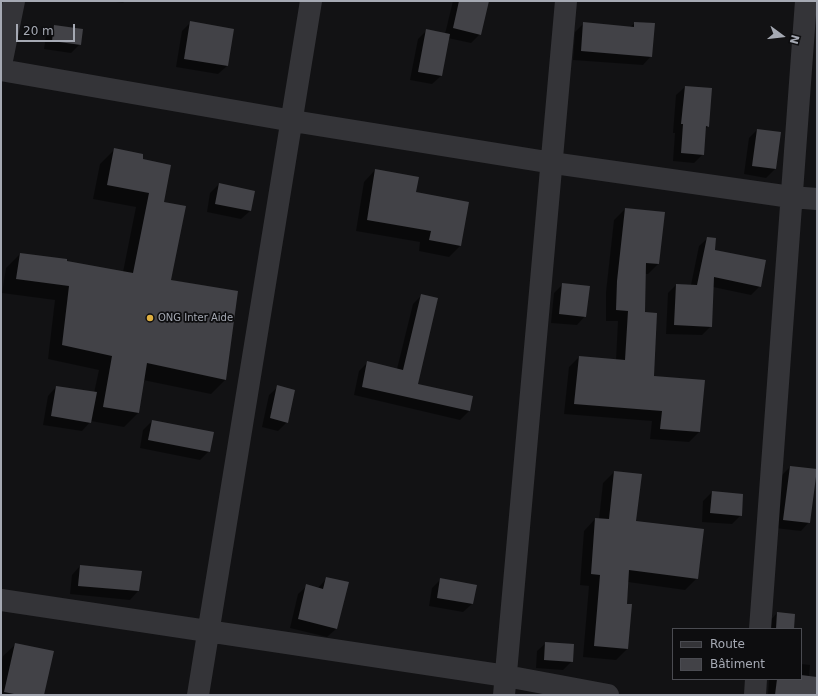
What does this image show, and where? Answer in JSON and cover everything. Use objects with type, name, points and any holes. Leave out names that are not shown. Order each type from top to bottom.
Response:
[{"type":"street","points":[[1,65],[14,1]]},
{"type":"street","points":[[198,695],[210,631],[293,121],[311,1]]},
{"type":"street","points":[[503,689],[553,163],[566,1]]},
{"type":"street","points":[[760,628],[806,1]]},
{"type":"street","points":[[1,70],[293,121],[553,163],[791,197],[817,199]]},
{"type":"street","points":[[1,600],[210,631],[503,689],[608,695]]},
{"type":"street","points":[[755,695],[756,680]]},
{"type":"building","points":[[459,1],[489,1],[481,35],[453,28]]},
{"type":"building","points":[[190,21],[234,29],[228,66],[184,59]]},
{"type":"building","points":[[583,22],[634,27],[634,22],[655,23],[652,57],[581,51]]},
{"type":"building","points":[[54,25],[83,29],[81,45],[52,41]]},
{"type":"building","points":[[426,29],[450,34],[442,76],[418,72]]},
{"type":"building","points":[[685,86],[712,88],[709,127],[706,126],[704,155],[681,153],[683,124],[681,124]]},
{"type":"building","points":[[757,129],[781,132],[776,169],[752,166]]},
{"type":"building","name":"ONG Inter Aide","points":[[114,148],[143,154],[143,159],[171,165],[164,202],[186,206],[171,280],[238,291],[226,380],[147,363],[139,413],[103,407],[112,356],[62,345],[69,286],[16,279],[20,253],[67,259],[67,261],[133,273],[149,193],[107,185]]},
{"type":"building","points":[[375,169],[419,177],[416,192],[469,202],[461,246],[429,240],[431,231],[367,220]]},
{"type":"building","points":[[219,183],[255,191],[251,211],[215,204]]},
{"type":"building","points":[[625,208],[665,212],[659,264],[646,263],[645,312],[657,313],[654,376],[705,380],[700,432],[660,429],[662,411],[574,404],[579,356],[625,360],[628,311],[616,310],[617,281]]},
{"type":"building","points":[[707,237],[716,238],[715,250],[766,260],[761,287],[714,277],[712,327],[674,325],[676,284],[697,285]]},
{"type":"building","points":[[562,283],[590,286],[586,317],[559,314]]},
{"type":"building","points":[[421,294],[438,298],[418,384],[473,396],[470,411],[362,387],[367,361],[403,370]]},
{"type":"building","points":[[277,385],[295,390],[288,423],[270,418]]},
{"type":"building","points":[[56,386],[97,392],[91,423],[51,416]]},
{"type":"building","points":[[152,420],[214,432],[210,452],[148,440]]},
{"type":"building","points":[[790,466],[817,469],[810,523],[783,520]]},
{"type":"building","points":[[614,471],[642,474],[636,521],[704,529],[698,579],[629,570],[627,604],[632,604],[628,649],[594,646],[600,575],[591,574],[595,518],[609,519]]},
{"type":"building","points":[[712,491],[743,494],[742,516],[710,513]]},
{"type":"building","points":[[80,565],[142,571],[139,591],[78,586]]},
{"type":"building","points":[[326,577],[349,582],[337,629],[298,619],[306,584],[323,589]]},
{"type":"building","points":[[440,578],[477,585],[473,604],[437,598]]},
{"type":"building","points":[[777,612],[795,614],[794,628],[776,628]]},
{"type":"building","points":[[545,642],[574,644],[573,662],[544,660]]},
{"type":"building","points":[[15,643],[54,651],[44,695],[19,695],[4,692]]},
{"type":"building","points":[[802,675],[817,677],[817,695],[775,695],[777,680],[802,680]]},
{"type":"place","name":"ONG Inter Aide","points":[[150,318]]}]
